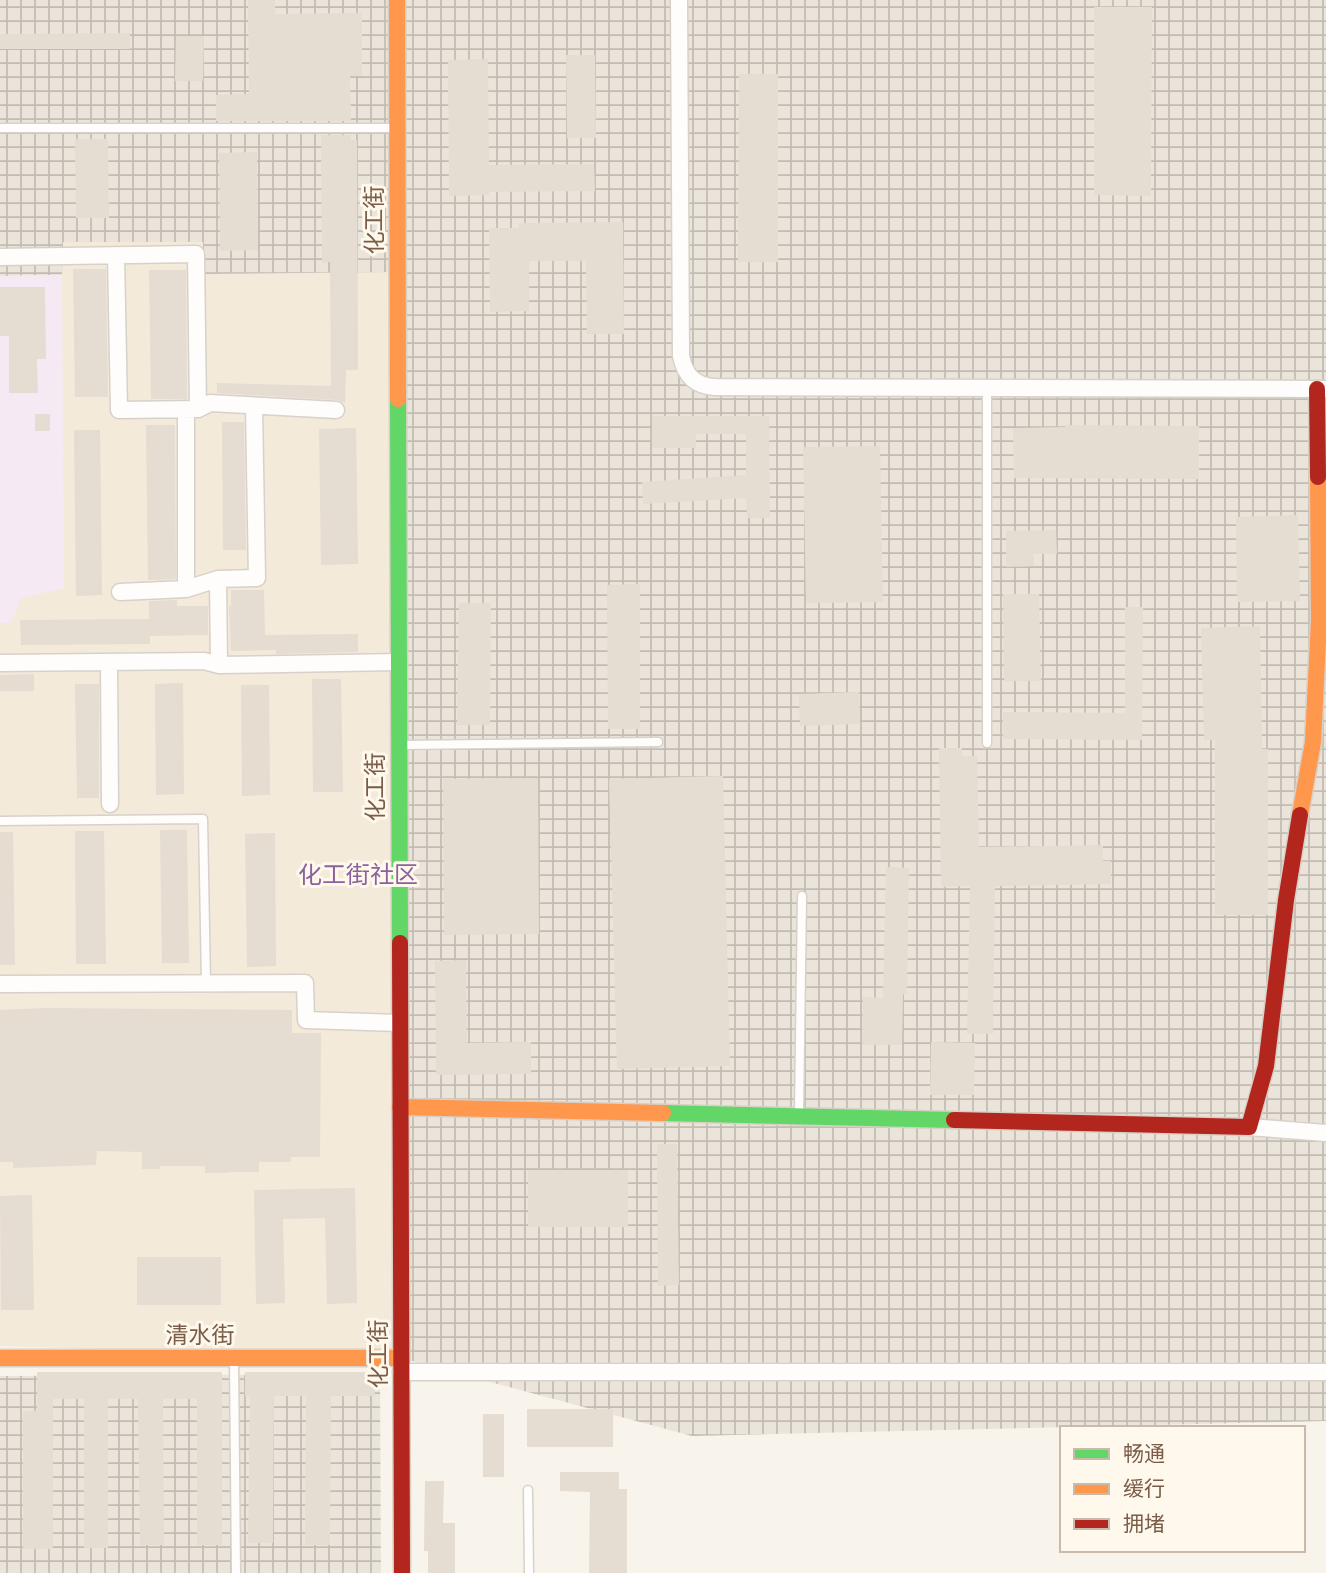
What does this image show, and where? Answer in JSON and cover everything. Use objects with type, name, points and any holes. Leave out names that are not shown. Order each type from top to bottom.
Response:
[{"type":"street","name":"化工街","points":[[397,0],[402,1573]]},
{"type":"street","points":[[679,0],[681,356],[683,367],[695,383],[705,387],[1321,389],[1320,727],[1313,742],[1286,900],[1266,1066],[1249,1127]]},
{"type":"street","points":[[0,257],[196,254],[186,589]]},
{"type":"street","points":[[116,255],[119,410],[192,409],[210,403],[336,410]]},
{"type":"street","points":[[120,592],[186,589],[218,579],[257,578],[254,407]]},
{"type":"street","points":[[218,579],[219,665]]},
{"type":"street","points":[[0,663],[204,661],[219,665],[398,662]]},
{"type":"street","points":[[109,662],[110,804]]},
{"type":"street","points":[[0,984],[305,983],[306,1020],[399,1023]]},
{"type":"street","points":[[400,1107],[1249,1127],[1326,1133]]},
{"type":"street","name":"清水街","points":[[0,1358],[234,1358],[401,1365]]},
{"type":"street","points":[[401,1365],[1326,1372]]},
{"type":"lane","points":[[0,128],[397,128]]},
{"type":"lane","points":[[987,388],[987,743]]},
{"type":"lane","points":[[398,745],[657,742]]},
{"type":"lane","points":[[0,821],[203,819],[206,983]]},
{"type":"lane","points":[[799,1116],[802,896]]},
{"type":"lane","points":[[234,1358],[236,1573]]},
{"type":"lane","points":[[528,1490],[529,1573]]},
{"type":"shaded area","points":[[0,0],[1326,0],[1326,1421],[692,1436],[401,1358],[397,272],[203,274],[203,242],[63,242],[62,275],[0,276]]},
{"type":"shaded area","points":[[62,242],[203,242],[204,274],[397,272],[401,1358],[0,1346],[0,276],[62,275]]},
{"type":"shaded area","points":[[62,275],[64,588],[21,598],[11,623],[0,623],[0,276]]},
{"type":"shaded area","points":[[380,1374],[381,1573],[0,1573],[0,1376]]},
{"type":"building","points":[[248,0],[275,0],[275,14],[362,13],[362,76],[350,76],[351,121],[216,121],[216,95],[249,94]]},
{"type":"building","points":[[1094,7],[1152,7],[1151,196],[1094,195]]},
{"type":"building","points":[[130,33],[130,49],[0,49],[0,34]]},
{"type":"building","points":[[176,36],[204,36],[203,81],[175,81]]},
{"type":"building","points":[[566,55],[595,55],[596,138],[567,138]]},
{"type":"building","points":[[488,59],[489,165],[594,164],[595,191],[489,192],[489,195],[449,196],[448,60]]},
{"type":"building","points":[[739,74],[778,74],[778,262],[738,262]]},
{"type":"building","points":[[321,135],[351,135],[351,140],[357,140],[358,370],[346,370],[345,403],[337,400],[217,393],[217,383],[331,386],[330,262],[322,263]]},
{"type":"building","points":[[75,139],[108,139],[109,218],[76,218]]},
{"type":"building","points":[[257,152],[258,250],[220,251],[219,153]]},
{"type":"building","points":[[623,222],[624,334],[587,334],[586,261],[529,261],[529,311],[490,312],[489,228],[519,228],[519,223]]},
{"type":"building","points":[[73,269],[106,269],[108,397],[75,397]]},
{"type":"building","points":[[149,270],[186,270],[187,399],[151,399]]},
{"type":"building","points":[[0,287],[45,287],[46,359],[37,359],[38,393],[9,393],[9,336],[0,336]]},
{"type":"building","points":[[35,414],[50,414],[50,431],[35,431]]},
{"type":"building","points":[[652,416],[769,416],[770,518],[747,518],[746,498],[643,504],[642,482],[746,475],[746,434],[696,434],[696,448],[652,448]]},
{"type":"building","points":[[222,422],[244,422],[246,550],[223,550]]},
{"type":"building","points":[[146,425],[175,425],[176,579],[148,580]]},
{"type":"building","points":[[1065,425],[1199,426],[1199,479],[1014,478],[1013,428]]},
{"type":"building","points":[[356,428],[358,564],[321,565],[319,429]]},
{"type":"building","points":[[74,430],[100,430],[102,595],[76,596]]},
{"type":"building","points":[[880,446],[883,602],[806,603],[803,447]]},
{"type":"building","points":[[1298,515],[1300,601],[1237,602],[1236,517]]},
{"type":"building","points":[[1056,530],[1057,554],[1033,554],[1034,566],[1006,567],[1006,531]]},
{"type":"building","points":[[640,584],[640,729],[608,729],[607,585]]},
{"type":"building","points":[[231,590],[264,590],[265,635],[358,634],[358,652],[276,654],[276,650],[231,651]]},
{"type":"building","points":[[1003,594],[1039,594],[1041,681],[1004,681]]},
{"type":"building","points":[[177,600],[177,606],[208,606],[208,635],[150,636],[150,644],[21,645],[20,620],[149,619],[149,601]]},
{"type":"building","points":[[459,603],[491,603],[490,725],[457,725]]},
{"type":"building","points":[[1125,607],[1143,607],[1142,740],[1003,739],[1003,712],[1125,713]]},
{"type":"building","points":[[1260,626],[1262,749],[1268,749],[1268,915],[1215,915],[1215,740],[1204,740],[1201,628]]},
{"type":"building","points":[[34,674],[34,691],[0,691],[0,675]]},
{"type":"building","points":[[312,679],[341,679],[343,792],[313,792]]},
{"type":"building","points":[[183,683],[184,794],[156,795],[155,684]]},
{"type":"building","points":[[75,684],[99,684],[99,798],[77,798]]},
{"type":"building","points":[[241,685],[269,685],[270,795],[242,796]]},
{"type":"building","points":[[859,692],[860,724],[800,726],[799,694]]},
{"type":"building","points":[[939,748],[962,748],[962,756],[977,756],[979,847],[1103,845],[1103,861],[1111,861],[1111,884],[995,886],[993,1034],[967,1034],[970,886],[941,887]]},
{"type":"building","points":[[723,776],[730,1066],[617,1069],[609,779]]},
{"type":"building","points":[[538,778],[539,934],[444,935],[443,779]]},
{"type":"building","points":[[160,830],[187,830],[189,963],[162,963]]},
{"type":"building","points":[[75,831],[104,831],[106,964],[76,964]]},
{"type":"building","points":[[0,832],[13,832],[15,965],[0,965]]},
{"type":"building","points":[[275,833],[276,966],[247,967],[245,834]]},
{"type":"building","points":[[886,867],[909,868],[907,994],[903,994],[902,1045],[862,1045],[863,997],[883,998]]},
{"type":"building","points":[[466,960],[467,1043],[531,1042],[531,1074],[436,1075],[435,961]]},
{"type":"building","points":[[0,1010],[292,1010],[292,1033],[321,1033],[320,1157],[291,1157],[291,1162],[259,1162],[259,1172],[227,1173],[205,1173],[205,1166],[160,1166],[160,1169],[142,1169],[142,1152],[97,1151],[96,1165],[13,1168],[13,1162],[0,1162]]},
{"type":"building","points":[[931,1042],[975,1043],[974,1095],[930,1095]]},
{"type":"building","points":[[657,1144],[677,1144],[679,1285],[658,1286]]},
{"type":"building","points":[[528,1170],[628,1170],[628,1227],[528,1227]]},
{"type":"building","points":[[355,1188],[357,1303],[327,1304],[325,1218],[283,1219],[285,1303],[256,1304],[254,1190]]},
{"type":"building","points":[[32,1195],[34,1310],[1,1310],[0,1196]]},
{"type":"building","points":[[137,1257],[221,1257],[221,1305],[137,1305]]},
{"type":"building","points":[[37,1372],[222,1372],[222,1545],[197,1545],[197,1399],[163,1399],[164,1545],[140,1545],[138,1399],[108,1399],[108,1548],[84,1548],[84,1399],[53,1399],[53,1549],[23,1549],[23,1411],[37,1411]]},
{"type":"building","points":[[245,1372],[375,1372],[375,1396],[331,1396],[330,1545],[305,1545],[306,1396],[274,1396],[273,1543],[248,1543],[250,1396],[245,1396]]},
{"type":"building","points":[[527,1409],[613,1409],[613,1447],[527,1447]]},
{"type":"building","points":[[483,1414],[504,1414],[504,1477],[483,1477]]},
{"type":"building","points":[[560,1472],[619,1472],[619,1489],[627,1489],[627,1573],[589,1573],[590,1492],[560,1491]]},
{"type":"building","points":[[425,1481],[444,1481],[443,1523],[455,1523],[455,1573],[428,1573],[428,1551],[424,1551]]},
{"type":"traffic: fast","points":[[398,399],[400,943]]},
{"type":"traffic: fast","points":[[663,1113],[954,1120]]},
{"type":"traffic: slow","points":[[397,0],[398,399]]},
{"type":"traffic: slow","points":[[1300,815],[1313,742],[1319,620],[1318,477]]},
{"type":"traffic: slow","points":[[400,1107],[663,1113]]},
{"type":"traffic: slow","points":[[0,1358],[401,1358]]},
{"type":"traffic: jam","points":[[1317,389],[1318,477]]},
{"type":"traffic: jam","points":[[954,1120],[1249,1127],[1266,1066],[1286,900],[1300,815]]},
{"type":"traffic: jam","points":[[400,943],[402,1573]]},
{"type":"district","name":"化工街社区","points":[[358,875]]}]
